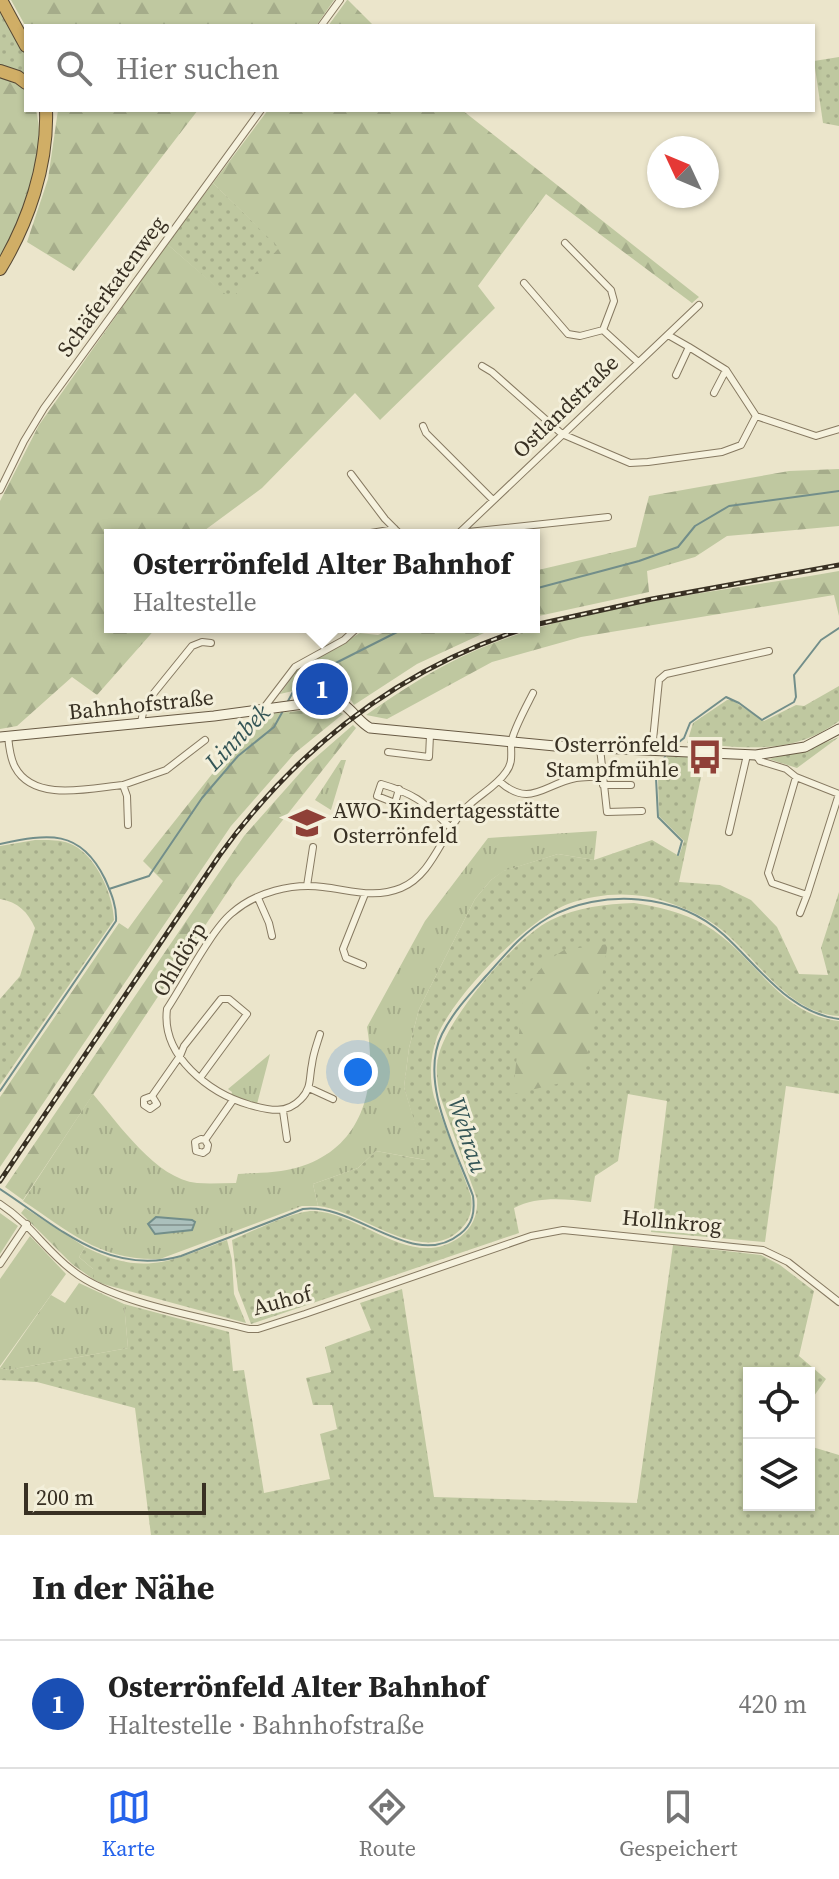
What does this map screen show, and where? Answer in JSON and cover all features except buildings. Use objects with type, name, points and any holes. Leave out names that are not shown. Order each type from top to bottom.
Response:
[{"type":"highway","points":[[1,0],[24,42]]},
{"type":"highway","points":[[0,71],[24,82]]},
{"type":"highway","points":[[0,269],[26,216],[44,143],[43,112]]},
{"type":"main road","name":"Bahnhofstraße","points":[[4,736],[333,700],[347,706],[362,724],[370,728],[430,735]]},
{"type":"main road","points":[[430,735],[748,755],[805,747],[839,729]]},
{"type":"street","points":[[322,24],[340,0]]},
{"type":"street","name":"Schäferkatenweg","points":[[0,490],[44,408],[260,112]]},
{"type":"street","points":[[565,243],[611,290],[614,301],[603,330]]},
{"type":"street","points":[[524,283],[568,334],[580,336],[603,330]]},
{"type":"street","name":"Ostlandstraße","points":[[463,529],[699,305]]},
{"type":"street","points":[[603,330],[638,362]]},
{"type":"street","points":[[668,335],[726,370],[756,416],[816,436],[839,429]]},
{"type":"street","points":[[676,375],[689,347]]},
{"type":"street","points":[[482,366],[562,434],[630,463],[722,452],[741,445],[756,416]]},
{"type":"street","points":[[714,393],[726,370]]},
{"type":"street","points":[[423,426],[426,433],[493,500]]},
{"type":"street","points":[[351,474],[395,529]]},
{"type":"street","points":[[502,529],[608,517]]},
{"type":"street","points":[[263,709],[295,667],[352,633]]},
{"type":"street","points":[[141,722],[145,704],[192,646],[211,643]]},
{"type":"street","points":[[652,750],[659,680],[666,674],[769,651]]},
{"type":"street","points":[[533,693],[511,742],[513,752],[508,770],[499,781],[515,793],[529,795],[575,778],[602,776]]},
{"type":"street","points":[[388,752],[429,757],[430,735]]},
{"type":"street","points":[[4,736],[17,771],[35,785],[70,790],[123,785],[166,770],[205,740]]},
{"type":"street","points":[[600,748],[607,812],[642,811]]},
{"type":"street","points":[[729,832],[748,755],[839,794],[800,913]]},
{"type":"street","points":[[796,777],[768,873],[772,883],[807,895]]},
{"type":"street","name":"Ohldörp","points":[[283,1111],[233,1100],[200,1078],[180,1056],[169,1032],[167,1009],[221,924],[233,912],[289,885],[382,895],[405,887],[422,873],[464,810],[499,781]]},
{"type":"street","points":[[123,785],[127,796],[128,825]]},
{"type":"street","points":[[603,785],[631,785]]},
{"type":"street","points":[[399,789],[415,795],[450,827]]},
{"type":"street","points":[[307,886],[313,847]]},
{"type":"street","points":[[363,965],[346,958],[343,949],[365,894]]},
{"type":"street","points":[[258,898],[272,936]]},
{"type":"street","points":[[152,1096],[184,1046],[221,999],[229,999],[247,1014],[200,1078]]},
{"type":"street","points":[[287,1139],[283,1111],[301,1099],[309,1088],[320,1034]]},
{"type":"street","points":[[309,1088],[333,1099]]},
{"type":"street","points":[[205,1140],[233,1100]]},
{"type":"street","name":"Auhof","points":[[0,1204],[27,1224],[72,1271],[99,1286],[186,1313],[258,1329],[531,1236],[563,1230]]},
{"type":"street","points":[[0,1264],[27,1224]]},
{"type":"street","name":"Hollnkrog","points":[[563,1230],[748,1247],[775,1254],[839,1302]]},
{"type":"green space","points":[[11,0],[334,0],[317,24],[24,24]]},
{"type":"green space","points":[[348,0],[372,24],[329,24]]},
{"type":"green space","points":[[0,5],[24,47],[24,77],[0,66]]},
{"type":"green space","points":[[839,57],[839,126],[823,123],[815,61]]},
{"type":"green space","points":[[0,75],[24,88],[24,112],[36,112],[39,129],[30,186],[0,258]]},
{"type":"green space","points":[[58,112],[196,112],[74,271],[27,242],[48,179]]},
{"type":"green space","points":[[266,112],[465,112],[699,297],[692,303],[546,194],[478,286],[495,308],[380,420],[355,393],[262,488],[206,529],[104,529],[104,633],[152,633],[97,695],[72,677],[17,726],[0,729],[0,501],[39,425],[167,244],[231,299],[279,248],[213,183]]},
{"type":"green space","points":[[213,183],[280,248],[231,300],[167,244]]},
{"type":"green space","points":[[839,469],[839,526],[727,536],[695,557],[647,571],[649,592],[540,616],[540,570],[636,547],[649,496],[789,471]]},
{"type":"green space","points":[[839,571],[839,616],[834,595],[581,637],[492,662],[387,719],[366,715],[435,671],[503,640],[524,633],[540,633],[540,628],[549,625],[646,602]]},
{"type":"green space","points":[[360,633],[484,633],[417,664],[354,705],[339,680],[280,694],[297,670]]},
{"type":"green space","points":[[839,686],[839,721],[803,740],[766,747],[687,743],[693,723],[727,700],[732,700],[764,721],[796,705],[804,706]]},
{"type":"green space","points":[[327,708],[343,714],[295,753],[231,826],[0,1167],[0,1097],[119,923],[128,929],[163,881],[143,861],[259,715]]},
{"type":"green space","points":[[353,725],[356,728],[236,879],[23,1200],[5,1187],[244,836],[307,765]]},
{"type":"green space","points":[[839,737],[797,768],[769,759],[809,749]]},
{"type":"green space","points":[[667,755],[705,758],[679,882],[720,885],[751,900],[777,927],[799,974],[828,975],[821,948],[839,892],[839,1016],[821,1013],[789,996],[723,931],[688,910],[652,898],[628,895],[591,897],[568,904],[533,925],[493,961],[458,1001],[437,1037],[431,1067],[432,1090],[471,1196],[470,1214],[460,1230],[444,1240],[409,1240],[318,1206],[313,1184],[358,1168],[376,1151],[425,1160],[404,1087],[409,1048],[419,1009],[475,899],[491,880],[503,871],[558,854],[594,860],[652,840],[679,856],[684,841],[659,816],[658,778]]},
{"type":"green space","points":[[341,760],[346,760],[331,810],[315,800]]},
{"type":"green space","points":[[597,831],[594,860],[558,854],[504,871],[491,880],[475,899],[419,1009],[409,1048],[404,1087],[426,1160],[376,1151],[358,1168],[313,1184],[318,1206],[302,1206],[160,1259],[103,1250],[71,1234],[23,1201],[93,1094],[153,1161],[167,1172],[197,1183],[236,1183],[238,1174],[281,1171],[307,1164],[329,1153],[345,1138],[357,1120],[365,1099],[370,1052],[367,1027],[425,921],[488,838]]},
{"type":"green space","points":[[35,840],[68,843],[89,858],[107,888],[114,920],[0,1085],[0,999],[20,976],[35,928],[22,909],[0,899],[0,846]]},
{"type":"green space","points":[[634,903],[671,911],[705,925],[738,951],[782,995],[817,1016],[839,1021],[839,1094],[786,1086],[765,1242],[651,1232],[667,1101],[628,1094],[618,1161],[595,1176],[591,1202],[551,1199],[523,1204],[514,1208],[519,1233],[251,1324],[238,1290],[232,1240],[261,1227],[314,1211],[332,1214],[405,1245],[424,1248],[442,1246],[465,1233],[474,1220],[477,1199],[439,1091],[437,1064],[445,1038],[486,979],[537,929],[551,920],[581,909]]},
{"type":"green space","points":[[608,944],[583,1078],[513,1094],[523,994],[547,961],[564,950]]},
{"type":"green space","points":[[270,1054],[257,1104],[231,1096],[232,1092],[228,1089]]},
{"type":"green space","points":[[25,1208],[85,1247],[79,1257],[93,1269],[93,1279],[72,1264],[21,1213]]},
{"type":"green space","points":[[0,1213],[18,1226],[0,1254]]},
{"type":"green space","points":[[30,1236],[66,1274],[0,1366],[0,1279]]},
{"type":"green space","points":[[227,1240],[234,1294],[246,1323],[103,1284],[93,1279],[93,1269],[79,1257],[85,1247],[124,1262],[157,1263]]},
{"type":"green space","points":[[673,1245],[761,1255],[780,1265],[814,1291],[799,1356],[812,1367],[743,1367],[743,1511],[815,1511],[815,1448],[839,1455],[839,1535],[151,1535],[135,1408],[37,1382],[0,1380],[0,1368],[8,1370],[128,1348],[124,1304],[229,1332],[233,1371],[244,1370],[264,1493],[330,1479],[320,1434],[337,1429],[332,1405],[313,1405],[306,1378],[331,1372],[325,1347],[371,1330],[360,1303],[402,1289],[434,1497],[637,1503]]},
{"type":"green space","points":[[79,1283],[124,1304],[128,1348],[8,1370],[0,1368],[51,1295],[65,1303]]},
{"type":"green space","points":[[815,1370],[826,1379],[815,1395]]},
{"type":"shaded area","points":[[156,1217],[195,1222],[192,1230],[155,1234],[148,1224]]},
{"type":"waterway","name":"Linnbek","points":[[540,587],[639,561],[678,547],[695,526],[729,506],[839,491]]},
{"type":"waterway","points":[[679,742],[690,723],[726,697],[762,720],[794,702],[794,675],[821,640],[839,628]]},
{"type":"waterway","name":"Linnbek","points":[[287,703],[295,688],[306,678],[395,633]]},
{"type":"waterway","name":"Linnbek","points":[[109,889],[149,876],[202,798],[238,756],[274,727],[284,709]]},
{"type":"waterway","points":[[665,757],[656,778],[658,817],[682,841],[678,855]]},
{"type":"waterway","name":"Wehrau","points":[[0,844],[48,837],[73,843],[95,862],[105,879],[116,915],[116,921],[0,1091]]},
{"type":"waterway","name":"Wehrau","points":[[0,1189],[84,1244],[130,1260],[155,1261],[181,1256],[303,1209],[343,1215],[403,1241],[423,1245],[442,1244],[464,1230],[474,1207],[473,1196],[449,1137],[437,1094],[434,1073],[442,1034],[468,996],[522,937],[548,918],[591,902],[639,900],[685,910],[724,935],[790,998],[821,1015],[839,1019]]},
{"type":"railway","points":[[540,624],[652,599],[839,565]]},
{"type":"railway","points":[[0,1181],[219,856],[282,780],[355,716],[395,689],[437,665],[512,633]]},
{"type":"place","name":"Osterrönfeld Alter Bahnhof","points":[[322,689]]},
{"type":"place","name":"Osterrönfeld Stampfmühle","points":[[705,757]]},
{"type":"place","name":"AWO-Kindertagesstätte Osterrönfeld","points":[[307,823]]}]
